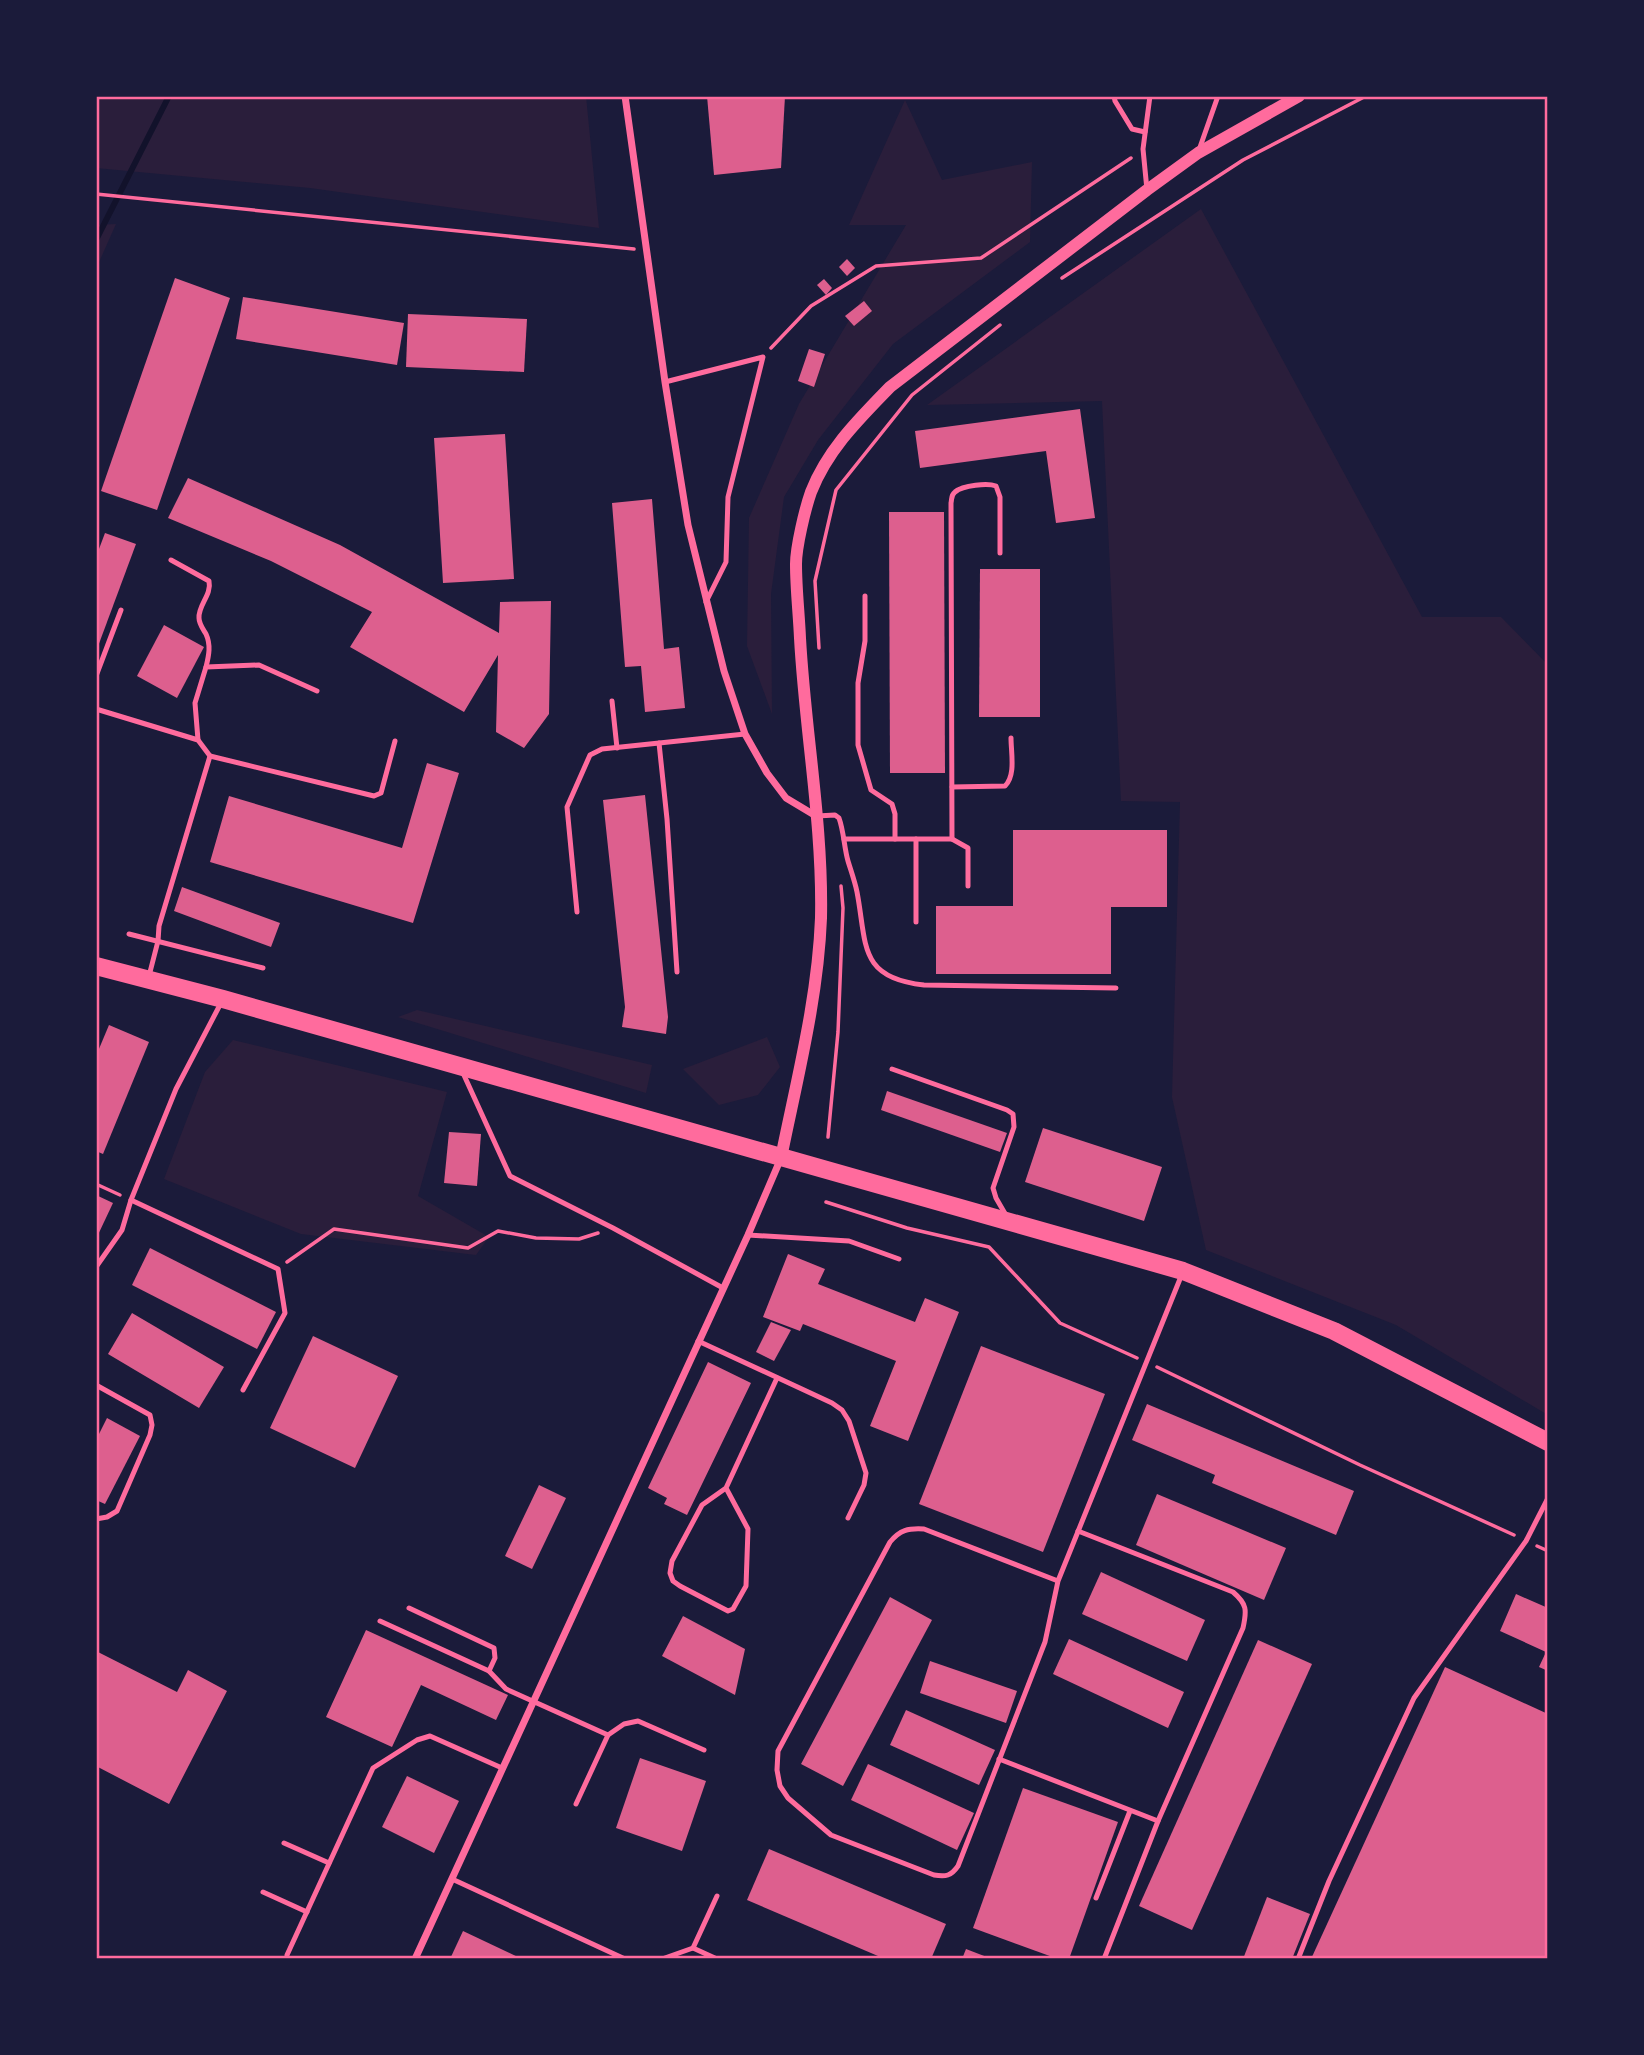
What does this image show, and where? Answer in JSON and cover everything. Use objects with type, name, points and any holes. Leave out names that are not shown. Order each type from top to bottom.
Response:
[{"type":"main road","points":[[96,966],[223,999],[1183,1271],[1334,1331],[1548,1442]]},
{"type":"street","points":[[625,96],[688,525],[724,671],[745,734],[767,773],[786,797],[817,816]]},
{"type":"street","points":[[415,1959],[781,1158],[818,972],[821,916],[817,816],[803,697],[796,561],[811,494],[822,468],[844,436],[890,387],[1198,153],[1298,96]]},
{"type":"lane","points":[[1114,96],[1132,129],[1145,132]]},
{"type":"lane","points":[[1147,190],[1143,149],[1150,96]]},
{"type":"lane","points":[[1198,153],[1218,96]]},
{"type":"lane","points":[[665,382],[763,357],[727,497],[726,562],[706,602]]},
{"type":"lane","points":[[952,839],[951,503],[956,491],[987,484],[996,486],[1000,497],[1000,553]]},
{"type":"lane","points":[[171,560],[209,581],[209,591],[199,620],[210,647],[195,702],[198,740],[210,755],[374,796],[381,793],[395,741]]},
{"type":"lane","points":[[865,596],[865,641],[858,683],[858,745],[871,790],[892,804],[895,814],[895,839]]},
{"type":"lane","points":[[96,676],[121,610]]},
{"type":"lane","points":[[206,667],[259,665],[317,691]]},
{"type":"lane","points":[[612,701],[617,748]]},
{"type":"lane","points":[[96,709],[198,740]]},
{"type":"lane","points":[[578,912],[567,807],[590,755],[602,749],[745,734]]},
{"type":"lane","points":[[951,788],[1005,786],[1012,773],[1011,738]]},
{"type":"lane","points":[[659,744],[677,972]]},
{"type":"lane","points":[[148,979],[159,926],[210,755]]},
{"type":"lane","points":[[817,816],[835,815],[839,818],[847,859],[857,890],[864,942],[872,962],[886,976],[904,983],[923,985],[1116,988]]},
{"type":"lane","points":[[844,839],[952,839],[968,848],[968,886]]},
{"type":"lane","points":[[916,839],[916,922]]},
{"type":"lane","points":[[129,934],[263,968]]},
{"type":"lane","points":[[96,1267],[122,1230],[131,1200],[176,1089],[223,999]]},
{"type":"lane","points":[[460,1066],[510,1176],[723,1288]]},
{"type":"lane","points":[[892,1069],[1013,1114],[1014,1127],[993,1188],[1010,1222]]},
{"type":"lane","points":[[131,1200],[278,1269],[285,1313],[243,1390]]},
{"type":"lane","points":[[748,1235],[849,1241],[899,1259]]},
{"type":"lane","points":[[1058,1581],[924,1529],[910,1528],[898,1532],[890,1542],[778,1751],[776,1770],[780,1786],[788,1798],[831,1835],[934,1875],[952,1875],[958,1866],[1045,1642],[1058,1581],[1183,1271]]},
{"type":"lane","points":[[698,1342],[842,1410],[849,1421],[866,1473],[864,1485],[848,1518]]},
{"type":"lane","points":[[726,1488],[748,1529],[746,1586],[733,1609],[727,1611],[680,1586],[673,1581],[670,1573],[673,1561],[702,1505],[726,1488],[777,1378]]},
{"type":"lane","points":[[96,1385],[141,1408],[150,1415],[152,1425],[117,1511],[96,1519]]},
{"type":"lane","points":[[1298,1959],[1329,1881],[1414,1698],[1526,1541],[1548,1498]]},
{"type":"lane","points":[[1078,1531],[1233,1592],[1242,1600],[1246,1612],[1243,1628],[1158,1821],[1104,1959]]},
{"type":"lane","points":[[409,1608],[494,1648],[495,1658],[489,1671]]},
{"type":"lane","points":[[380,1620],[489,1671],[506,1689],[608,1735]]},
{"type":"lane","points":[[576,1804],[608,1735],[624,1724],[638,1721],[704,1750]]},
{"type":"lane","points":[[278,1959],[287,1957],[373,1768],[423,1737],[437,1738],[502,1768]]},
{"type":"lane","points":[[999,1759],[1158,1821]]},
{"type":"lane","points":[[1096,1898],[1130,1811]]},
{"type":"lane","points":[[284,1843],[329,1863]]},
{"type":"lane","points":[[452,1879],[625,1959]]},
{"type":"lane","points":[[263,1892],[307,1912]]},
{"type":"lane","points":[[693,1948],[717,1896]]},
{"type":"lane","points":[[662,1959],[693,1948],[717,1959]]},
{"type":"path","points":[[763,357],[811,306],[876,267],[981,258],[1143,149]]},
{"type":"path","points":[[96,194],[647,250]]},
{"type":"path","points":[[96,1184],[131,1200]]},
{"type":"path","points":[[826,1202],[907,1228],[989,1247],[1060,1323],[1548,1551]]},
{"type":"path","points":[[278,1269],[334,1229],[468,1248],[498,1231],[536,1237],[579,1239],[613,1228]]},
{"type":"shaded area","points":[[96,96],[586,96],[599,228],[310,188],[96,168]]},
{"type":"shaded area","points":[[905,100],[942,180],[1032,162],[1030,242],[893,344],[818,440],[784,497],[771,594],[772,714],[747,646],[749,518],[799,404],[906,225],[849,225]]},
{"type":"shaded area","points":[[1201,209],[1422,617],[1501,617],[1548,665],[1548,1415],[1396,1325],[1206,1250],[1172,1097],[1180,802],[1121,801],[1102,401],[927,405]]},
{"type":"shaded area","points":[[116,224],[96,269],[96,225]]},
{"type":"shaded area","points":[[417,1010],[652,1065],[646,1093],[398,1017]]},
{"type":"shaded area","points":[[767,1037],[780,1067],[758,1095],[719,1105],[683,1069]]},
{"type":"shaded area","points":[[233,1040],[447,1092],[418,1196],[489,1237],[476,1255],[301,1234],[164,1179],[205,1072]]},
{"type":"building","points":[[707,96],[785,96],[781,168],[714,175]]},
{"type":"building","points":[[847,259],[855,268],[847,276],[839,267]]},
{"type":"building","points":[[175,278],[230,298],[157,510],[101,491]]},
{"type":"building","points":[[824,279],[832,288],[826,295],[817,285]]},
{"type":"building","points":[[243,297],[404,323],[397,365],[236,339]]},
{"type":"building","points":[[864,301],[872,311],[854,326],[845,316]]},
{"type":"building","points":[[408,314],[527,319],[524,372],[406,367]]},
{"type":"building","points":[[809,349],[825,354],[814,387],[798,381]]},
{"type":"building","points":[[1080,409],[1095,518],[1056,523],[1046,451],[920,468],[915,431]]},
{"type":"building","points":[[505,434],[514,579],[443,583],[434,438]]},
{"type":"building","points":[[188,478],[340,545],[499,633],[500,602],[551,601],[549,714],[524,748],[496,732],[498,655],[464,712],[350,647],[372,612],[271,561],[168,518]]},
{"type":"building","points":[[652,499],[664,649],[679,647],[685,708],[645,712],[641,666],[625,667],[612,503]]},
{"type":"building","points":[[889,512],[944,512],[945,773],[890,773]]},
{"type":"building","points":[[105,533],[136,544],[97,649],[96,557]]},
{"type":"building","points":[[980,569],[1040,569],[1040,717],[979,717]]},
{"type":"building","points":[[164,625],[204,647],[177,698],[137,676]]},
{"type":"building","points":[[427,763],[459,773],[413,923],[210,862],[229,796],[402,848]]},
{"type":"building","points":[[645,795],[668,1017],[666,1034],[622,1027],[625,1007],[603,800]]},
{"type":"building","points":[[1013,830],[1167,830],[1167,907],[1111,907],[1111,974],[936,974],[936,906],[1013,906]]},
{"type":"building","points":[[182,887],[280,923],[271,947],[174,911]]},
{"type":"building","points":[[109,1025],[149,1042],[103,1154],[96,1151],[96,1056]]},
{"type":"building","points":[[887,1091],[1007,1133],[1000,1152],[881,1110]]},
{"type":"building","points":[[1043,1128],[1162,1167],[1144,1221],[1025,1182]]},
{"type":"building","points":[[449,1132],[481,1134],[477,1186],[444,1183]]},
{"type":"building","points":[[96,1195],[113,1203],[96,1239]]},
{"type":"building","points":[[150,1248],[276,1312],[257,1349],[132,1285]]},
{"type":"building","points":[[788,1254],[825,1269],[818,1284],[915,1322],[925,1298],[959,1312],[908,1441],[870,1426],[896,1361],[803,1324],[800,1331],[763,1317]]},
{"type":"building","points":[[132,1313],[224,1367],[199,1408],[108,1354]]},
{"type":"building","points":[[771,1322],[791,1330],[774,1361],[756,1352]]},
{"type":"building","points":[[313,1336],[398,1376],[355,1468],[270,1428]]},
{"type":"building","points":[[981,1346],[1105,1394],[1043,1552],[919,1504]]},
{"type":"building","points":[[708,1362],[751,1383],[687,1515],[664,1504],[667,1498],[648,1488]]},
{"type":"building","points":[[1147,1404],[1354,1491],[1336,1535],[1212,1483],[1215,1475],[1132,1440]]},
{"type":"building","points":[[107,1418],[140,1436],[105,1504],[96,1500],[96,1440]]},
{"type":"building","points":[[539,1485],[566,1498],[532,1569],[505,1556]]},
{"type":"building","points":[[1157,1494],[1286,1548],[1264,1600],[1136,1545]]},
{"type":"building","points":[[1101,1572],[1205,1620],[1187,1661],[1082,1614]]},
{"type":"building","points":[[1516,1594],[1548,1608],[1548,1671],[1539,1667],[1546,1652],[1500,1631]]},
{"type":"building","points":[[890,1597],[932,1620],[843,1786],[801,1764]]},
{"type":"building","points":[[683,1616],[745,1649],[735,1695],[662,1656]]},
{"type":"building","points":[[366,1630],[508,1695],[496,1720],[421,1685],[392,1747],[326,1717]]},
{"type":"building","points":[[1069,1639],[1184,1692],[1168,1728],[1053,1674]]},
{"type":"building","points":[[1258,1640],[1312,1664],[1192,1930],[1139,1906]]},
{"type":"building","points":[[96,1651],[177,1692],[188,1670],[227,1691],[169,1804],[96,1766]]},
{"type":"building","points":[[930,1661],[1017,1691],[1006,1723],[920,1693]]},
{"type":"building","points":[[1445,1667],[1548,1714],[1548,1959],[1311,1959]]},
{"type":"building","points":[[906,1710],[995,1750],[979,1785],[890,1745]]},
{"type":"building","points":[[640,1758],[706,1781],[682,1851],[616,1828]]},
{"type":"building","points":[[868,1764],[974,1813],[957,1850],[851,1800]]},
{"type":"building","points":[[407,1776],[459,1801],[434,1853],[382,1827]]},
{"type":"building","points":[[1023,1788],[1118,1822],[1069,1959],[1058,1959],[973,1928]]},
{"type":"building","points":[[769,1849],[946,1924],[931,1959],[885,1959],[747,1900]]},
{"type":"building","points":[[1267,1897],[1310,1914],[1292,1959],[1243,1959]]},
{"type":"building","points":[[463,1931],[522,1959],[450,1959]]},
{"type":"building","points":[[966,1949],[992,1959],[962,1959]]},
{"type":"waterway","points":[[96,240],[169,96]]}]
